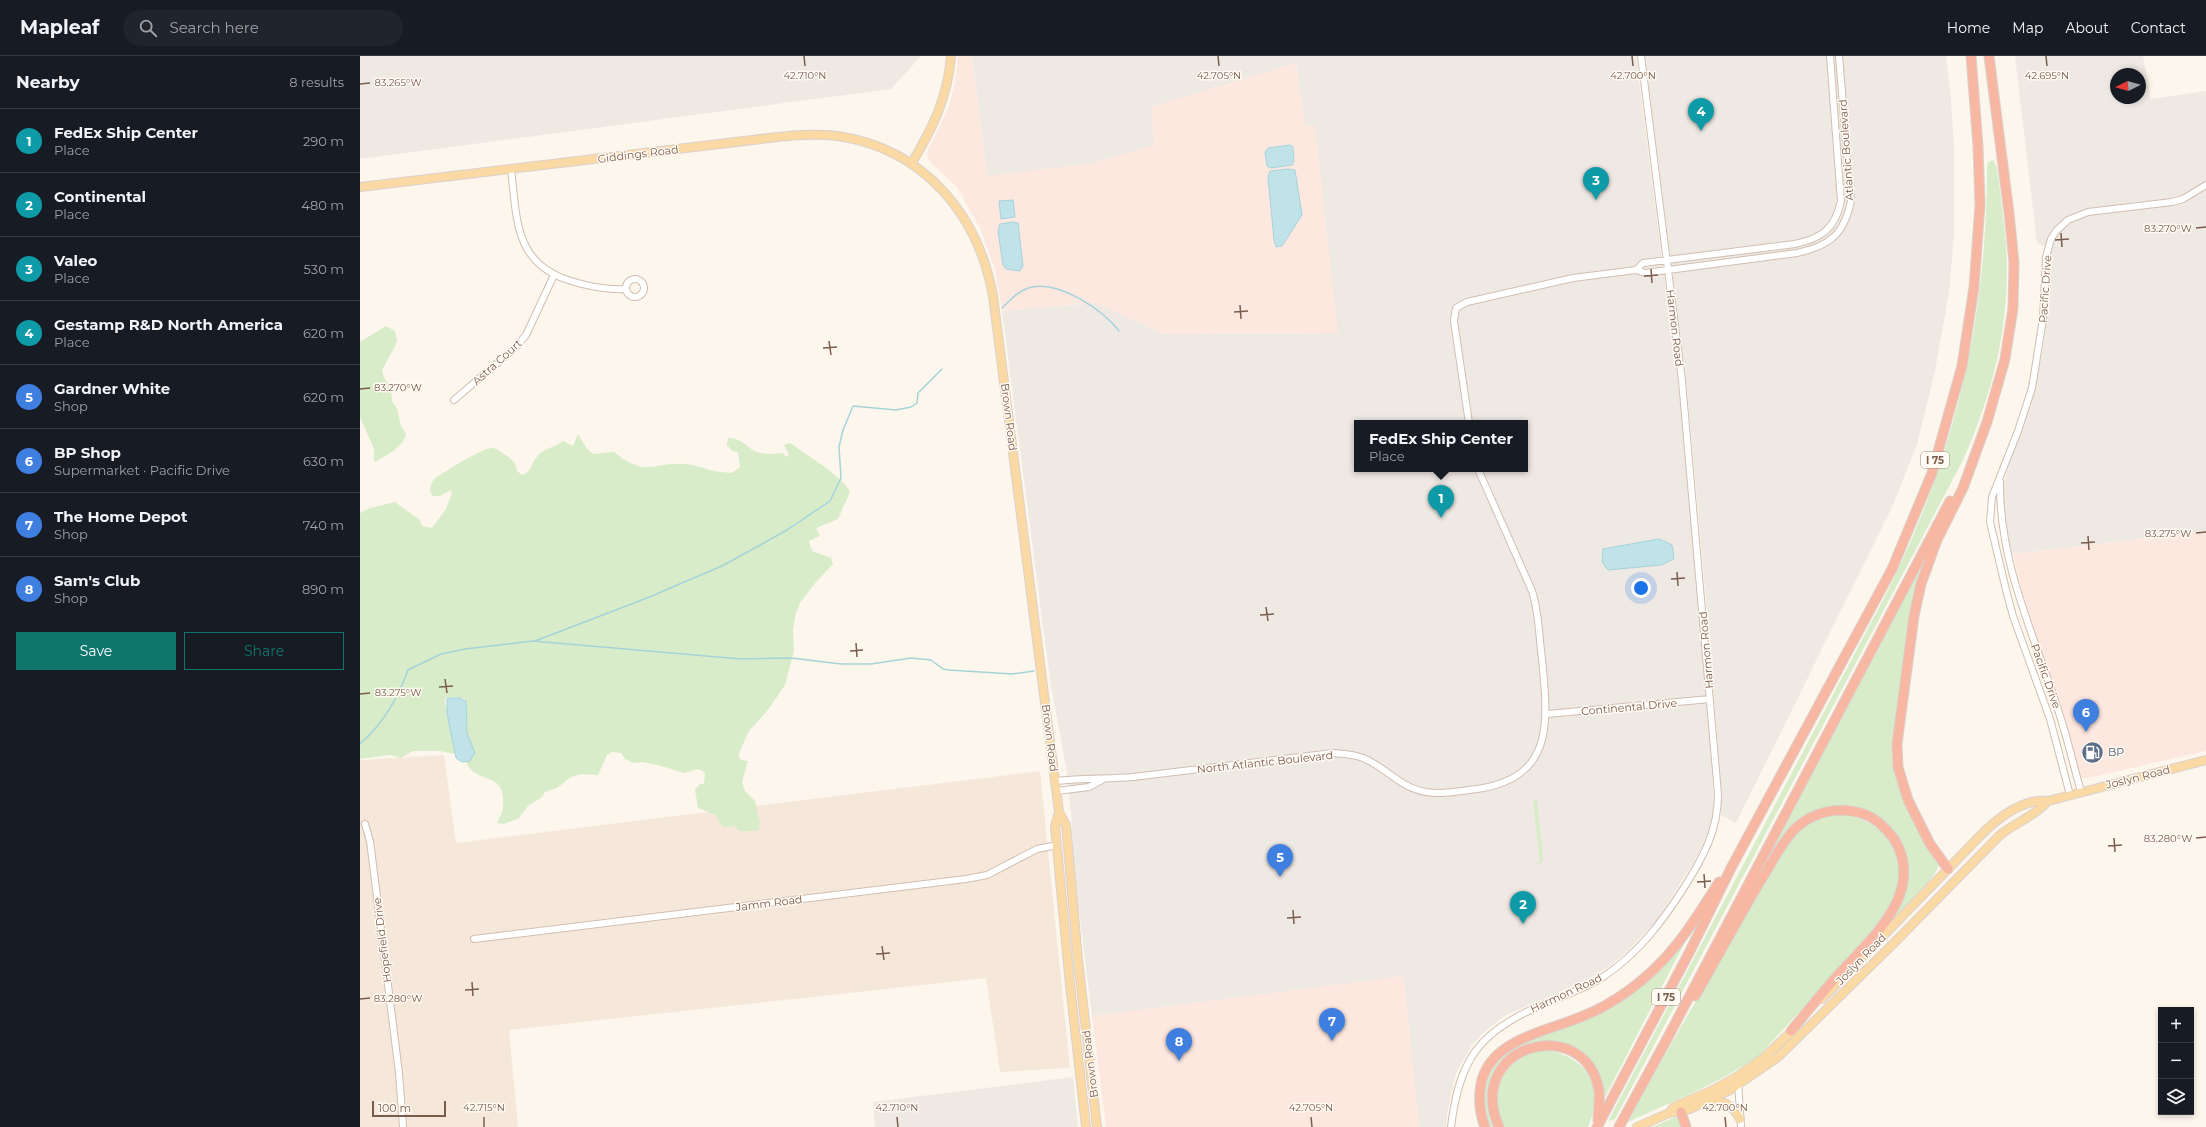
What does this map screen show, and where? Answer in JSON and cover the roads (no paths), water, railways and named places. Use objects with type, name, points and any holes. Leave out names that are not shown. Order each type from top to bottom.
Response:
[{"type":"highway","name":"I 75","points":[[1597,1126],[1690,951],[1732,868],[1892,569],[1932,473],[1962,366],[1974,287],[1980,205],[1978,146],[1971,56]]},
{"type":"highway","name":"I 75","points":[[1618,1127],[1667,1039],[1970,463],[1987,422],[2005,359],[2013,308],[2014,263],[1989,56]]},
{"type":"highway","points":[[1948,869],[1930,844],[1908,800],[1898,767],[1897,744],[1912,629],[1921,584],[1937,540],[1963,488],[1970,463]]},
{"type":"highway","points":[[1667,1039],[1684,1015],[1754,892],[1791,833],[1811,817],[1829,811],[1841,810],[1863,814],[1881,824],[1896,843],[1904,867],[1901,894],[1882,926],[1825,990],[1792,1031]]},
{"type":"highway","points":[[1485,1127],[1480,1110],[1480,1084],[1483,1074],[1493,1058],[1505,1047],[1524,1038],[1585,1016],[1605,1006],[1649,974],[1679,943],[1722,878],[1732,868]]},
{"type":"highway","points":[[1499,1127],[1491,1097],[1498,1075],[1513,1056],[1527,1048],[1543,1045],[1571,1051],[1587,1064],[1593,1073],[1599,1091],[1597,1126]]},
{"type":"highway","points":[[1681,1112],[1686,1127]]},
{"type":"main road","points":[[911,164],[930,133],[939,113],[948,82],[951,56]]},
{"type":"main road","name":"Giddings Road","points":[[360,187],[810,134],[862,141],[891,152],[911,164]]},
{"type":"main road","name":"Brown Road","points":[[911,164],[938,185],[961,212],[977,242],[990,278],[1056,781],[1059,812],[1055,826],[1067,956],[1086,1127]]},
{"type":"main road","name":"Joslyn Road","points":[[1669,1113],[1674,1107],[1713,1090],[1738,1076],[1766,1056],[1986,830],[2004,816],[2037,800],[2048,801],[2206,760]]},
{"type":"main road","name":"Joslyn Road","points":[[1636,1127],[1669,1113],[1681,1112],[1690,1109],[1739,1085],[1785,1051],[1991,844],[2010,827],[2041,809],[2048,801]]},
{"type":"main road","name":"Brown Road","points":[[1059,812],[1066,825],[1085,1025],[1097,1127]]},
{"type":"main road","points":[[1986,830],[1992,835],[1991,844]]},
{"type":"main road","points":[[1057,846],[1068,847]]},
{"type":"main road","points":[[1948,869],[1950,886]]},
{"type":"main road","points":[[1067,956],[1072,972],[1078,1021],[1081,1025],[1085,1025]]},
{"type":"main road","points":[[1690,1109],[1718,1101],[1725,1103],[1732,1108],[1740,1123]]},
{"type":"street","name":"Harmon Road","points":[[1451,1127],[1454,1098],[1460,1080],[1478,1048],[1492,1033],[1519,1015],[1576,991],[1601,978],[1622,963],[1646,942],[1664,918],[1705,854],[1716,822],[1718,807],[1710,699],[1682,381],[1641,56]]},
{"type":"street","name":"Atlantic Boulevard","points":[[1667,261],[1795,244],[1814,240],[1829,229],[1836,219],[1841,201],[1830,56]]},
{"type":"street","name":"Atlantic Boulevard","points":[[1668,270],[1817,249],[1836,235],[1844,224],[1850,201],[1839,56]]},
{"type":"street","points":[[511,169],[520,237],[532,258],[554,275],[594,287],[626,289]]},
{"type":"street","name":"Pacific Drive","points":[[2070,795],[2051,723],[2009,601],[1990,522],[1992,497],[2000,479],[2032,388],[2043,319],[2046,257],[2051,239],[2056,231],[2077,216],[2088,212],[2172,202],[2183,198],[2206,185]]},
{"type":"street","points":[[1636,270],[1643,263],[1667,261]]},
{"type":"street","points":[[1469,420],[1454,321],[1456,308],[1467,302],[1558,281],[1636,270],[1645,273],[1668,270]]},
{"type":"street","name":"Astra Court","points":[[454,400],[516,347],[526,335],[554,275]]},
{"type":"street","name":"North Atlantic Boulevard","points":[[1056,781],[1088,778],[1102,780],[1333,753],[1350,754],[1363,758],[1400,784],[1426,793],[1446,793],[1495,787],[1521,774],[1533,760],[1541,746],[1547,714],[1535,598],[1479,472]]},
{"type":"street","name":"Pacific Drive","points":[[2000,479],[2001,521],[2023,613],[2061,721],[2081,792]]},
{"type":"street","name":"Pacific Drive","points":[[2020,635],[2030,631]]},
{"type":"street","name":"Continental Drive","points":[[1547,714],[1710,699]]},
{"type":"street","name":"Pacific Drive","points":[[2051,723],[2061,721]]},
{"type":"street","name":"North Atlantic Boulevard","points":[[1057,791],[1089,787],[1102,780]]},
{"type":"street","name":"Hopefield Drive","points":[[365,824],[370,841],[384,946],[403,1127]]},
{"type":"street","name":"Jamm Road","points":[[474,939],[966,879],[987,875],[1037,849],[1057,846]]},
{"type":"street","points":[[1738,1076],[1740,1123]]},
{"type":"water","points":[[1290,145],[1293,147],[1294,161],[1292,165],[1271,168],[1267,166],[1265,152],[1268,148]]},
{"type":"water","points":[[1288,169],[1295,170],[1302,215],[1282,246],[1276,247],[1268,177],[1270,171]]},
{"type":"water","points":[[1013,200],[1015,217],[1001,219],[999,201]]},
{"type":"water","points":[[1012,222],[1018,223],[1023,266],[1020,271],[1006,269],[1003,265],[998,231],[1000,224]]},
{"type":"water","points":[[1659,539],[1672,545],[1674,559],[1661,565],[1608,570],[1602,562],[1603,549]]},
{"type":"water","points":[[447,698],[460,698],[466,701],[467,733],[475,753],[470,761],[462,762],[456,758],[447,713]]},
{"type":"waterway","points":[[1002,308],[1016,295],[1027,288],[1043,286],[1055,288],[1092,306],[1103,314],[1119,331]]},
{"type":"waterway","points":[[535,641],[647,598],[724,565],[787,530],[830,501],[841,478],[839,447],[843,430],[853,406],[896,410],[911,407],[917,403],[918,393],[942,369]]},
{"type":"waterway","points":[[360,744],[376,728],[389,710],[400,691],[408,670],[441,654],[465,649],[533,641],[741,659],[791,658],[841,664],[871,664],[911,658],[931,660],[943,669],[949,670],[1012,674],[1034,671]]},
{"type":"place","name":"Gestamp R&D North America","points":[[1701,131]]},
{"type":"place","name":"Valeo","points":[[1596,200]]},
{"type":"place","name":"FedEx Ship Center","points":[[1441,518]]},
{"type":"place","name":"BP Shop","points":[[2086,732]]},
{"type":"place","name":"BP","points":[[2092,752]]},
{"type":"place","name":"Gardner White","points":[[1280,877]]},
{"type":"place","name":"Continental","points":[[1523,924]]},
{"type":"place","name":"The Home Depot","points":[[1332,1041]]},
{"type":"place","name":"Sam's Club","points":[[1179,1061]]}]
